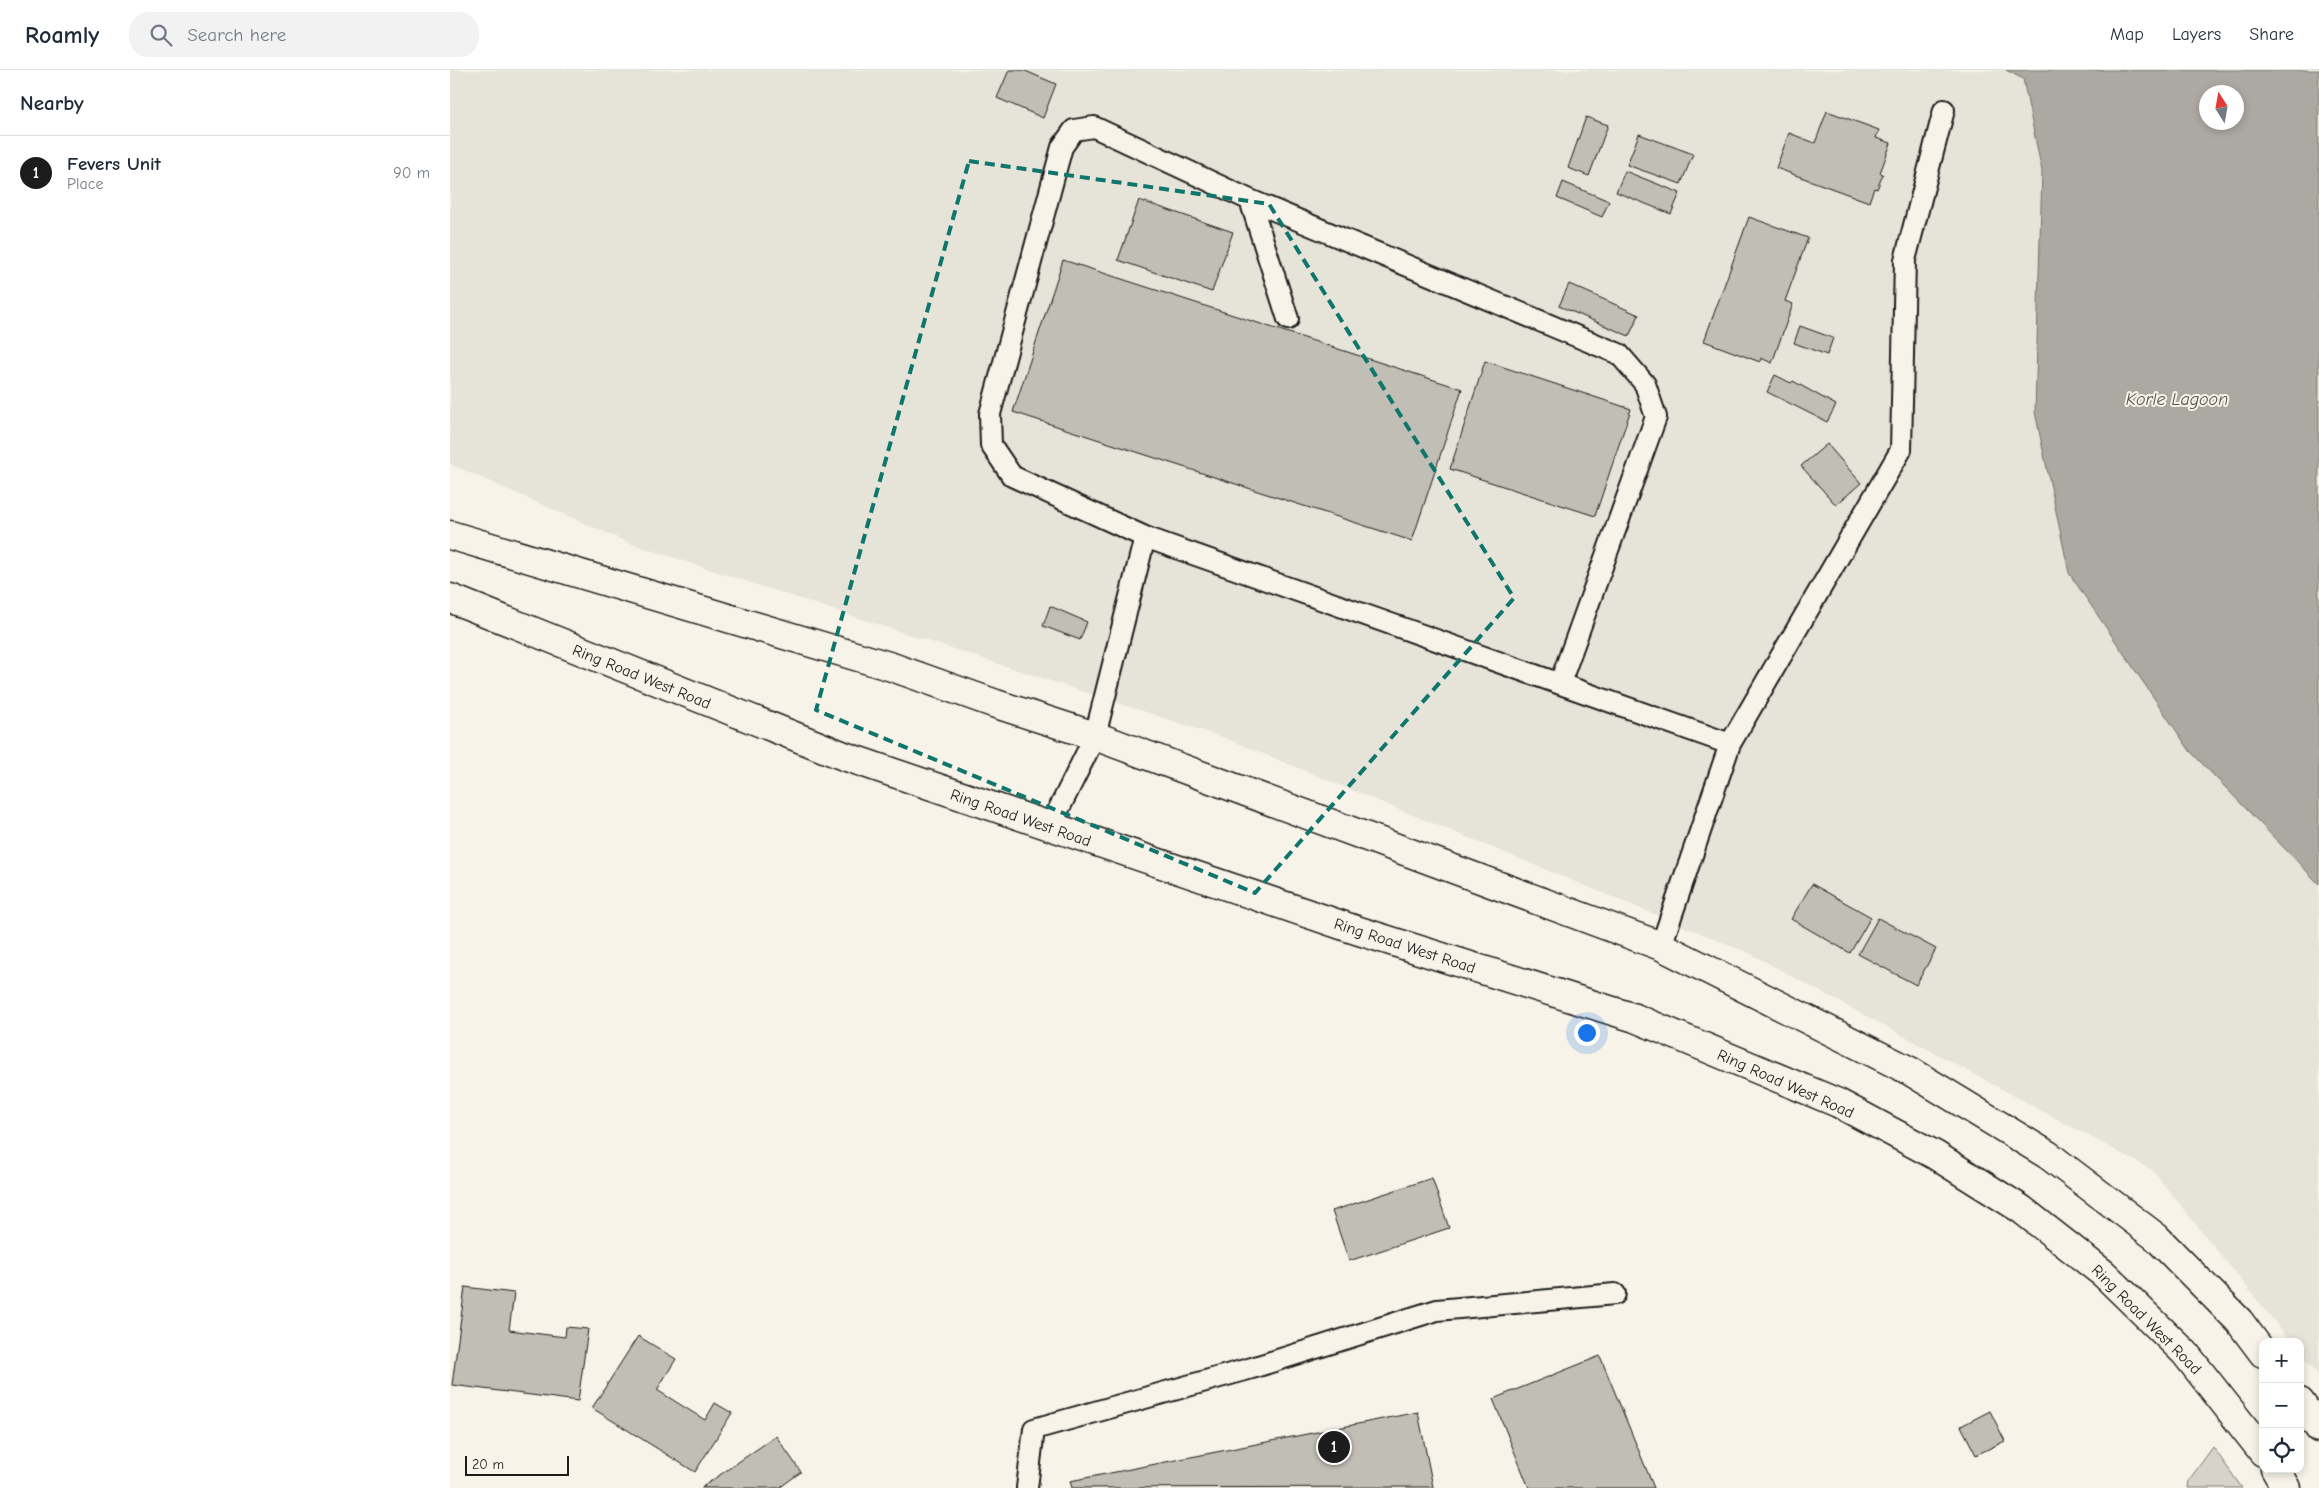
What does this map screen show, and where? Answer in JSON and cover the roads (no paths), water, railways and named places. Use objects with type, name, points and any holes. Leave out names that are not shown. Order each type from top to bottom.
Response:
[{"type":"main road","points":[[450,535],[892,667],[996,704],[1095,736],[1661,946],[1910,1071],[2048,1155],[2156,1237],[2239,1321],[2259,1348]]},
{"type":"main road","name":"Ring Road West Road","points":[[450,598],[844,756],[1050,828],[1356,930],[1635,1018],[1838,1104],[1935,1155],[2021,1209],[2104,1274],[2185,1353],[2259,1447]]},
{"type":"main road","points":[[2304,1407],[2319,1428]]},
{"type":"main road","points":[[2277,1473],[2286,1488]]},
{"type":"lane","points":[[1661,946],[1730,744],[1901,450],[1904,260],[1944,110]]},
{"type":"lane","points":[[1560,683],[1656,417],[1645,384],[1619,354],[1250,200],[1094,128],[1074,130],[1062,147],[990,414],[991,445],[1012,476],[1145,537],[1730,744]]},
{"type":"lane","points":[[1250,200],[1288,319]]},
{"type":"lane","points":[[1050,828],[1095,736],[1145,537]]},
{"type":"lane","points":[[1027,1488],[1034,1429],[1252,1368],[1437,1310],[1616,1294]]},
{"type":"water","name":"Korle Lagoon","points":[[2006,70],[2319,70],[2319,884],[2190,751],[2069,573],[2035,412],[2042,171],[2023,79]]},
{"type":"place","name":"Fevers Unit","points":[[1334,1447]]}]
